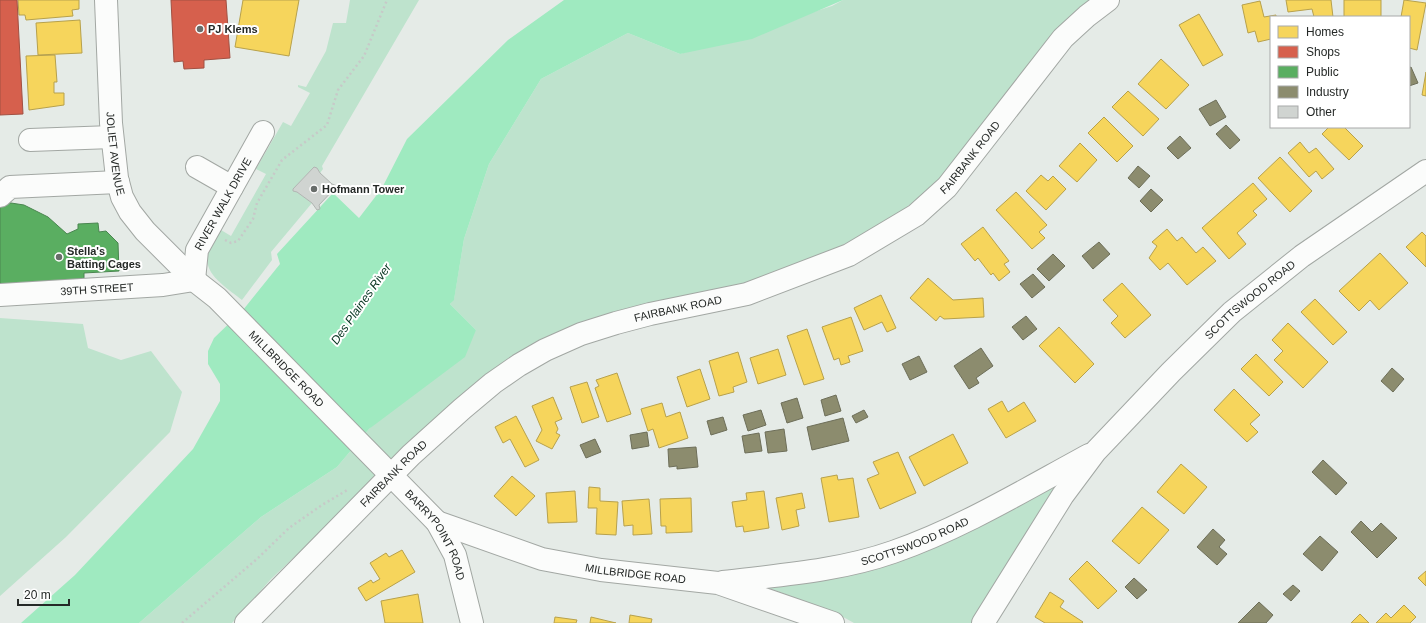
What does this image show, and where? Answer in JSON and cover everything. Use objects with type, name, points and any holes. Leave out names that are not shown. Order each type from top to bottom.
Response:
[{"type":"street","name":"JOLIET AVENUE","points":[[106,0],[112,137],[118,182],[122,197],[130,212],[144,231],[194,280]]},
{"type":"street","name":"FAIRBANK ROAD","points":[[246,623],[411,455],[493,383],[519,365],[545,350],[581,334],[616,323],[650,314],[747,294],[849,255],[916,215],[948,187],[1063,38],[1108,0]]},
{"type":"street","name":"RIVER WALK DRIVE","points":[[194,280],[197,250],[263,132]]},
{"type":"street","points":[[30,140],[112,137]]},
{"type":"street","points":[[197,167],[232,187]]},
{"type":"street","name":"SCOTTSWOOD ROAD","points":[[983,623],[1063,495],[1095,452],[1171,372],[1232,312],[1302,256],[1426,171]]},
{"type":"street","points":[[0,196],[10,187],[118,182]]},
{"type":"street","name":"39TH STREET","points":[[0,295],[163,285],[194,280]]},
{"type":"street","name":"MILLBRIDGE ROAD","points":[[194,280],[217,298],[377,460]]},
{"type":"street","name":"SCOTTSWOOD ROAD","points":[[718,583],[812,571],[892,552],[925,540],[985,511],[1095,452]]},
{"type":"street","name":"BARRYPOINT ROAD","points":[[377,460],[437,522],[455,555],[472,623]]},
{"type":"street","name":"MILLBRIDGE ROAD","points":[[437,522],[542,559],[601,570],[718,583],[833,623]]},
{"type":"path","points":[[207,232],[231,243],[238,241],[253,219],[257,203],[282,160],[327,125],[338,90],[364,56],[388,0]]},
{"type":"path","points":[[182,623],[257,559],[289,528],[322,505],[351,488]]},
{"type":"shaded area","points":[[350,0],[419,0],[322,166],[323,169],[320,173],[317,168],[314,167],[293,189],[293,191],[297,192],[312,203],[271,252],[272,260],[242,300],[223,286],[212,274],[207,260],[209,252],[221,230],[231,236],[266,174],[256,169],[283,122],[291,126],[310,93],[298,87],[298,85],[306,87],[326,51],[333,23],[346,23]]},
{"type":"shaded area","points":[[843,0],[1096,0],[937,183],[894,217],[828,253],[769,277],[548,339],[496,367],[428,425],[339,515],[271,579],[232,623],[139,623],[261,517],[337,467],[369,429],[476,330],[450,304],[454,299],[464,239],[489,164],[541,79],[628,33],[680,54],[832,6]]},
{"type":"shaded area","points":[[0,318],[83,324],[88,348],[121,360],[151,351],[182,392],[170,432],[66,537],[0,596]]},
{"type":"shaded area","points":[[1053,487],[1055,488],[972,623],[854,623],[836,613],[769,588],[881,566],[917,555],[952,540]]},
{"type":"water","name":"Des Plaines River","points":[[564,0],[843,0],[752,39],[680,54],[628,33],[541,79],[489,164],[464,239],[454,300],[450,304],[476,330],[465,357],[369,429],[337,467],[261,517],[139,623],[21,623],[75,575],[193,449],[220,401],[220,384],[208,364],[208,351],[214,338],[243,310],[280,264],[277,254],[333,193],[359,218],[382,188],[407,139],[508,40]]},
{"type":"building: Homes","points":[[18,0],[79,0],[79,9],[72,10],[73,16],[26,20],[25,15],[19,15]]},
{"type":"building: Homes","points":[[243,0],[299,0],[289,56],[235,47]]},
{"type":"building: Homes","points":[[1286,0],[1331,0],[1333,16],[1314,16],[1312,9],[1288,12]]},
{"type":"building: Homes","points":[[1344,0],[1381,0],[1381,16],[1344,16]]},
{"type":"building: Homes","points":[[1404,0],[1426,3],[1417,50],[1410,48],[1410,16],[1401,16]]},
{"type":"building: Homes","points":[[1260,1],[1264,17],[1270,16],[1270,39],[1258,42],[1255,31],[1248,33],[1242,5]]},
{"type":"building: Homes","points":[[1199,14],[1223,55],[1203,66],[1179,25]]},
{"type":"building: Homes","points":[[80,20],[82,53],[38,55],[36,23]]},
{"type":"building: Homes","points":[[55,55],[57,82],[54,82],[54,93],[64,93],[64,105],[29,110],[26,56]]},
{"type":"building: Homes","points":[[1161,59],[1189,85],[1166,109],[1138,84]]},
{"type":"building: Homes","points":[[1426,72],[1426,96],[1422,95]]},
{"type":"building: Homes","points":[[1128,91],[1159,119],[1143,136],[1112,107]]},
{"type":"building: Homes","points":[[1104,117],[1133,146],[1117,162],[1088,133]]},
{"type":"building: Homes","points":[[1328,128],[1345,128],[1363,146],[1349,160],[1322,134]]},
{"type":"building: Homes","points":[[1300,142],[1309,153],[1316,148],[1334,169],[1322,179],[1316,171],[1309,177],[1288,153]]},
{"type":"building: Homes","points":[[1080,143],[1097,160],[1077,182],[1059,166]]},
{"type":"building: Homes","points":[[1280,157],[1312,191],[1290,212],[1258,178]]},
{"type":"building: Homes","points":[[1041,175],[1048,181],[1053,176],[1066,189],[1046,210],[1026,191]]},
{"type":"building: Homes","points":[[1253,183],[1267,199],[1253,211],[1257,215],[1237,233],[1246,244],[1229,259],[1202,228]]},
{"type":"building: Homes","points":[[1016,192],[1047,225],[1039,232],[1045,238],[1032,249],[996,210]]},
{"type":"building: Homes","points":[[983,227],[1009,261],[1004,264],[1010,272],[999,281],[993,273],[991,275],[978,258],[975,261],[961,244]]},
{"type":"building: Homes","points":[[1167,229],[1177,241],[1182,237],[1196,253],[1203,247],[1216,261],[1187,285],[1168,263],[1160,270],[1149,258],[1157,246],[1152,242]]},
{"type":"building: Homes","points":[[1422,232],[1426,236],[1426,267],[1406,247]]},
{"type":"building: Homes","points":[[1380,253],[1408,283],[1379,310],[1370,300],[1359,311],[1339,291]]},
{"type":"building: Homes","points":[[928,278],[953,300],[983,298],[984,317],[944,319],[940,316],[936,321],[910,298]]},
{"type":"building: Homes","points":[[1122,283],[1151,315],[1125,338],[1111,323],[1118,316],[1103,300]]},
{"type":"building: Homes","points":[[881,295],[896,328],[887,332],[882,322],[864,330],[854,308]]},
{"type":"building: Homes","points":[[1315,299],[1347,332],[1333,345],[1301,312]]},
{"type":"building: Homes","points":[[851,317],[863,351],[848,356],[850,362],[841,365],[839,358],[834,360],[822,327]]},
{"type":"building: Homes","points":[[1288,323],[1328,362],[1303,388],[1274,360],[1283,351],[1272,340]]},
{"type":"building: Homes","points":[[1059,327],[1094,364],[1075,383],[1039,346]]},
{"type":"building: Homes","points":[[807,329],[824,379],[804,385],[787,336]]},
{"type":"building: Homes","points":[[778,349],[786,375],[758,384],[750,358]]},
{"type":"building: Homes","points":[[738,352],[747,382],[733,387],[734,392],[719,396],[709,361]]},
{"type":"building: Homes","points":[[1256,354],[1283,382],[1269,396],[1241,369]]},
{"type":"building: Homes","points":[[700,369],[710,399],[687,407],[677,377]]},
{"type":"building: Homes","points":[[617,373],[631,414],[607,422],[595,388],[599,386],[596,380]]},
{"type":"building: Homes","points":[[587,382],[599,417],[582,423],[570,387]]},
{"type":"building: Homes","points":[[1234,389],[1260,415],[1250,424],[1258,432],[1247,442],[1214,410]]},
{"type":"building: Homes","points":[[553,397],[562,419],[555,422],[558,429],[556,433],[560,435],[552,449],[536,441],[542,430],[532,406]]},
{"type":"building: Homes","points":[[1002,401],[1008,412],[1024,402],[1036,421],[1006,438],[988,409]]},
{"type":"building: Homes","points":[[662,403],[666,417],[680,412],[688,438],[659,448],[653,429],[648,431],[641,409]]},
{"type":"building: Homes","points":[[516,416],[539,460],[525,467],[510,439],[503,443],[495,427]]},
{"type":"building: Homes","points":[[953,434],[968,463],[924,486],[909,457]]},
{"type":"building: Homes","points":[[898,452],[916,493],[880,509],[867,479],[879,474],[873,462]]},
{"type":"building: Homes","points":[[1181,464],[1207,487],[1184,514],[1157,492]]},
{"type":"building: Homes","points":[[837,475],[838,480],[853,478],[859,517],[829,522],[821,478]]},
{"type":"building: Homes","points":[[512,476],[535,496],[516,516],[494,496]]},
{"type":"building: Homes","points":[[589,487],[600,488],[600,501],[618,502],[616,535],[596,534],[597,508],[588,508]]},
{"type":"building: Homes","points":[[575,491],[577,522],[548,523],[546,493]]},
{"type":"building: Homes","points":[[764,491],[769,528],[744,532],[743,526],[736,527],[732,502],[747,500],[746,493]]},
{"type":"building: Homes","points":[[802,493],[805,508],[796,510],[799,526],[782,530],[776,498]]},
{"type":"building: Homes","points":[[691,498],[692,532],[666,533],[666,526],[661,526],[660,499]]},
{"type":"building: Homes","points":[[649,499],[652,534],[633,535],[633,525],[624,526],[622,501]]},
{"type":"building: Homes","points":[[1142,507],[1169,530],[1139,564],[1112,541]]},
{"type":"building: Homes","points":[[402,550],[415,572],[366,601],[358,588],[371,580],[373,583],[380,579],[370,563],[386,553],[389,557]]},
{"type":"building: Homes","points":[[1087,561],[1117,591],[1098,609],[1069,579]]},
{"type":"building: Homes","points":[[1426,571],[1426,586],[1418,578]]},
{"type":"building: Homes","points":[[1050,592],[1064,601],[1060,607],[1083,622],[1045,623],[1035,617]]},
{"type":"building: Homes","points":[[418,594],[423,623],[385,623],[381,601]]},
{"type":"building: Homes","points":[[1404,605],[1416,617],[1410,623],[1376,623],[1386,613],[1391,618]]},
{"type":"building: Homes","points":[[1360,614],[1369,623],[1351,623]]},
{"type":"building: Homes","points":[[630,615],[652,619],[651,623],[629,623]]},
{"type":"building: Homes","points":[[555,617],[577,620],[576,623],[554,623]]},
{"type":"building: Homes","points":[[591,617],[616,623],[590,623]]},
{"type":"building: Shops","points":[[0,0],[17,0],[23,114],[0,115]]},
{"type":"building: Shops","name":"PJ Klems","points":[[171,0],[226,0],[230,58],[204,60],[204,68],[184,69],[183,61],[174,62]]},
{"type":"building: Public","name":"Stella's Batting Cages","points":[[11,203],[24,205],[48,217],[67,234],[78,229],[78,224],[98,223],[99,232],[106,231],[118,243],[119,271],[84,273],[84,281],[0,285],[0,204]]},
{"type":"building: Industry","points":[[1410,68],[1418,83],[1410,86]]},
{"type":"building: Industry","points":[[1216,100],[1226,117],[1210,126],[1199,109]]},
{"type":"building: Industry","points":[[1226,125],[1240,140],[1230,149],[1216,134]]},
{"type":"building: Industry","points":[[1180,136],[1191,148],[1178,159],[1167,148]]},
{"type":"building: Industry","points":[[1138,166],[1150,176],[1139,188],[1128,178]]},
{"type":"building: Industry","points":[[1151,189],[1163,200],[1151,212],[1140,201]]},
{"type":"building: Industry","points":[[1099,242],[1110,254],[1093,269],[1082,256]]},
{"type":"building: Industry","points":[[1053,254],[1065,266],[1049,281],[1037,269]]},
{"type":"building: Industry","points":[[1033,274],[1045,287],[1032,298],[1020,284]]},
{"type":"building: Industry","points":[[1026,316],[1037,329],[1023,340],[1012,327]]},
{"type":"building: Industry","points":[[981,348],[993,366],[976,378],[979,383],[969,389],[954,366]]},
{"type":"building: Industry","points":[[919,356],[927,372],[910,380],[902,364]]},
{"type":"building: Industry","points":[[1392,368],[1404,379],[1393,392],[1381,381]]},
{"type":"building: Industry","points":[[836,395],[841,411],[825,416],[821,400]]},
{"type":"building: Industry","points":[[797,398],[803,418],[787,423],[781,403]]},
{"type":"building: Industry","points":[[761,410],[766,425],[748,431],[743,415]]},
{"type":"building: Industry","points":[[864,410],[868,417],[856,423],[852,416]]},
{"type":"building: Industry","points":[[723,417],[727,430],[711,435],[707,421]]},
{"type":"building: Industry","points":[[843,418],[849,441],[812,450],[807,427]]},
{"type":"building: Industry","points":[[784,429],[787,451],[768,453],[765,432]]},
{"type":"building: Industry","points":[[647,432],[649,446],[632,449],[630,435]]},
{"type":"building: Industry","points":[[759,433],[762,451],[745,453],[742,436]]},
{"type":"building: Industry","points":[[595,439],[601,452],[586,458],[580,445]]},
{"type":"building: Industry","points":[[696,447],[698,467],[677,469],[677,466],[669,467],[668,449]]},
{"type":"building: Industry","points":[[1323,460],[1347,483],[1336,495],[1312,472]]},
{"type":"building: Industry","points":[[1361,521],[1372,532],[1381,523],[1397,538],[1377,558],[1351,532]]},
{"type":"building: Industry","points":[[1213,529],[1225,540],[1219,547],[1227,554],[1217,565],[1197,547]]},
{"type":"building: Industry","points":[[1320,536],[1338,552],[1322,571],[1303,554]]},
{"type":"building: Industry","points":[[1134,578],[1147,590],[1137,599],[1125,587]]},
{"type":"building: Industry","points":[[1293,585],[1300,591],[1291,601],[1283,594]]},
{"type":"building: Industry","points":[[1259,602],[1273,615],[1266,623],[1238,623]]},
{"type":"building: Other","name":"Hofmann Tower","points":[[314,167],[317,168],[320,173],[332,184],[337,186],[319,205],[320,209],[317,210],[312,203],[297,192],[293,191],[293,189]]},
{"type":"place","name":"PJ Klems","points":[[200,29]]},
{"type":"place","name":"Hofmann Tower","points":[[314,189]]},
{"type":"place","name":"Stella's Batting Cages","points":[[59,257]]}]
